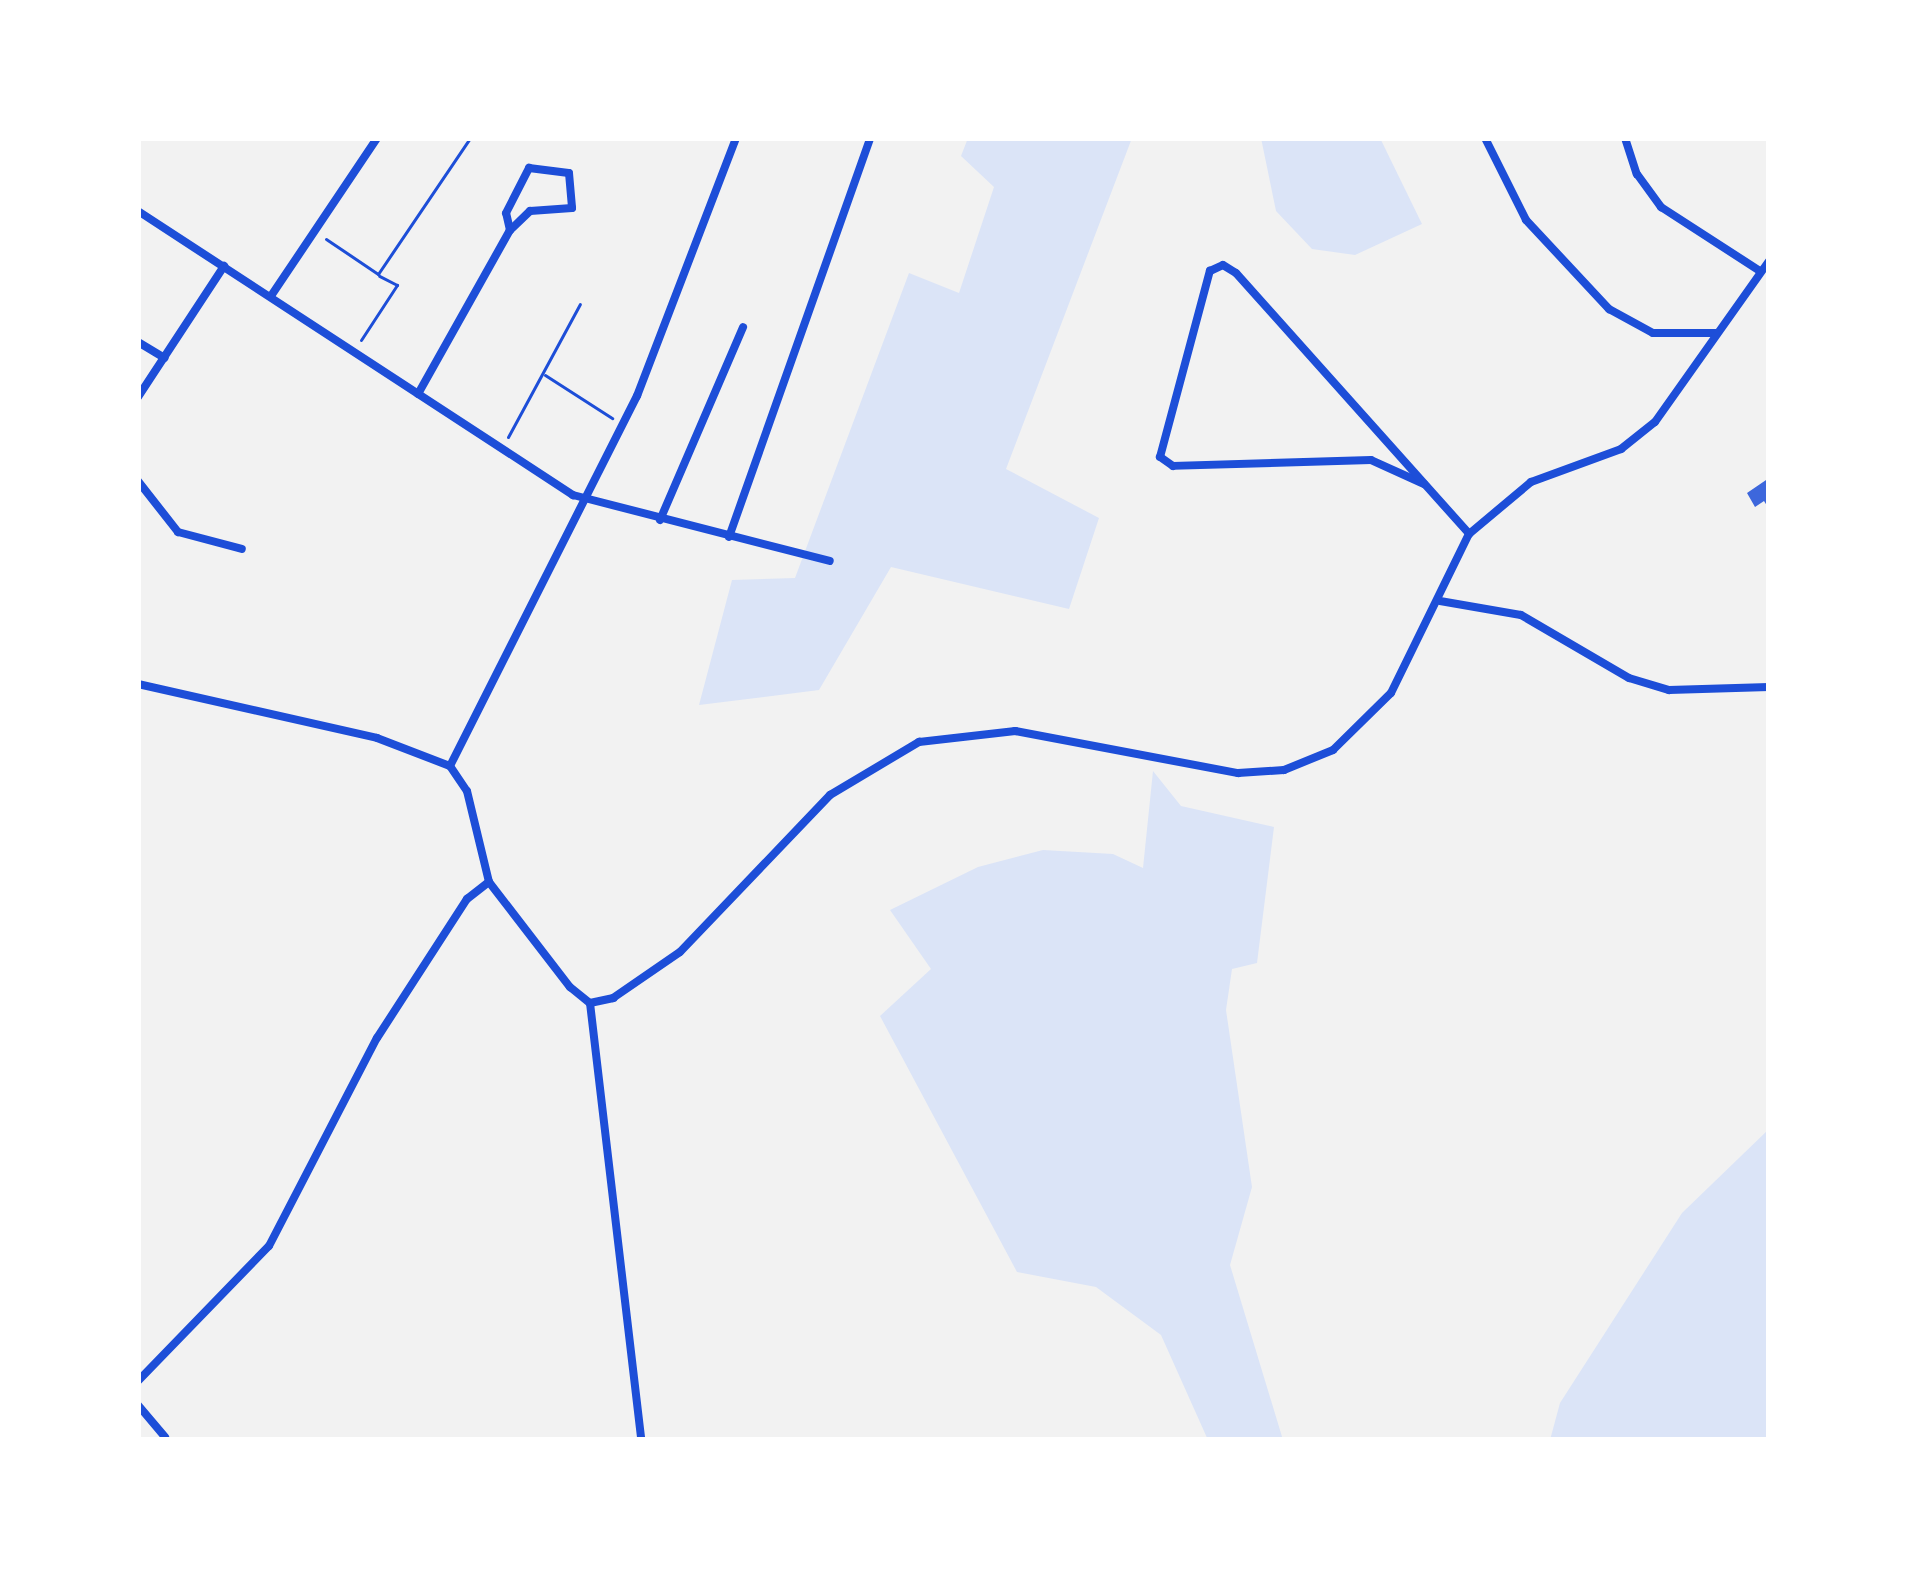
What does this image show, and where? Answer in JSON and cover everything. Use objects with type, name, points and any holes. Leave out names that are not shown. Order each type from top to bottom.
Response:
[{"type":"street","points":[[271,296],[377,138]]},
{"type":"street","points":[[450,766],[623,424],[736,138]]},
{"type":"street","points":[[729,537],[870,138]]},
{"type":"street","points":[[1485,138],[1526,220],[1609,308],[1653,332],[1716,333]]},
{"type":"street","points":[[1625,138],[1637,174],[1661,207],[1760,271]]},
{"type":"street","points":[[418,394],[510,230],[530,211],[572,208],[569,173],[529,168],[506,213],[510,230]]},
{"type":"street","points":[[138,211],[584,499],[830,561]]},
{"type":"street","points":[[590,1003],[623,993],[671,960],[817,806],[904,748],[958,733],[1015,731],[1205,771],[1296,767],[1374,717],[1440,601],[1448,567],[1469,533],[1531,482],[1632,441],[1663,412],[1769,261]]},
{"type":"street","points":[[138,397],[224,266]]},
{"type":"street","points":[[1424,484],[1371,460],[1173,466],[1160,457],[1210,271],[1223,266],[1236,274],[1469,533]]},
{"type":"street","points":[[660,520],[743,327]]},
{"type":"street","points":[[138,342],[165,358]]},
{"type":"street","points":[[138,481],[178,532],[242,549]]},
{"type":"street","points":[[1440,601],[1521,615],[1629,678],[1670,690],[1769,687]]},
{"type":"street","points":[[138,684],[377,738],[450,766],[466,791],[489,882],[590,1003],[640,1440]]},
{"type":"street","points":[[138,1382],[269,1246],[376,1038],[467,899],[489,882]]},
{"type":"street","points":[[138,1405],[165,1437]]},
{"type":"path","points":[[378,274],[470,138]]},
{"type":"path","points":[[315,232],[397,285],[354,352]]},
{"type":"path","points":[[500,448],[580,304]]},
{"type":"path","points":[[544,374],[623,424]]},
{"type":"shaded area","points":[[968,138],[1132,138],[1006,469],[1099,518],[1069,609],[891,567],[819,690],[699,705],[732,580],[795,578],[909,273],[959,293],[994,187],[961,156]]},
{"type":"shaded area","points":[[1261,138],[1380,138],[1422,224],[1355,255],[1312,249],[1276,211]]},
{"type":"shaded area","points":[[1153,771],[1181,806],[1274,827],[1257,963],[1232,969],[1226,1010],[1252,1187],[1230,1265],[1283,1440],[1208,1440],[1161,1335],[1096,1287],[1017,1272],[880,1016],[931,969],[890,910],[978,867],[1043,850],[1113,854],[1143,868]]},
{"type":"shaded area","points":[[1769,1129],[1769,1440],[1550,1440],[1560,1403],[1682,1213]]},
{"type":"building","points":[[1769,478],[1769,509],[1764,501],[1755,507],[1747,493]]}]
